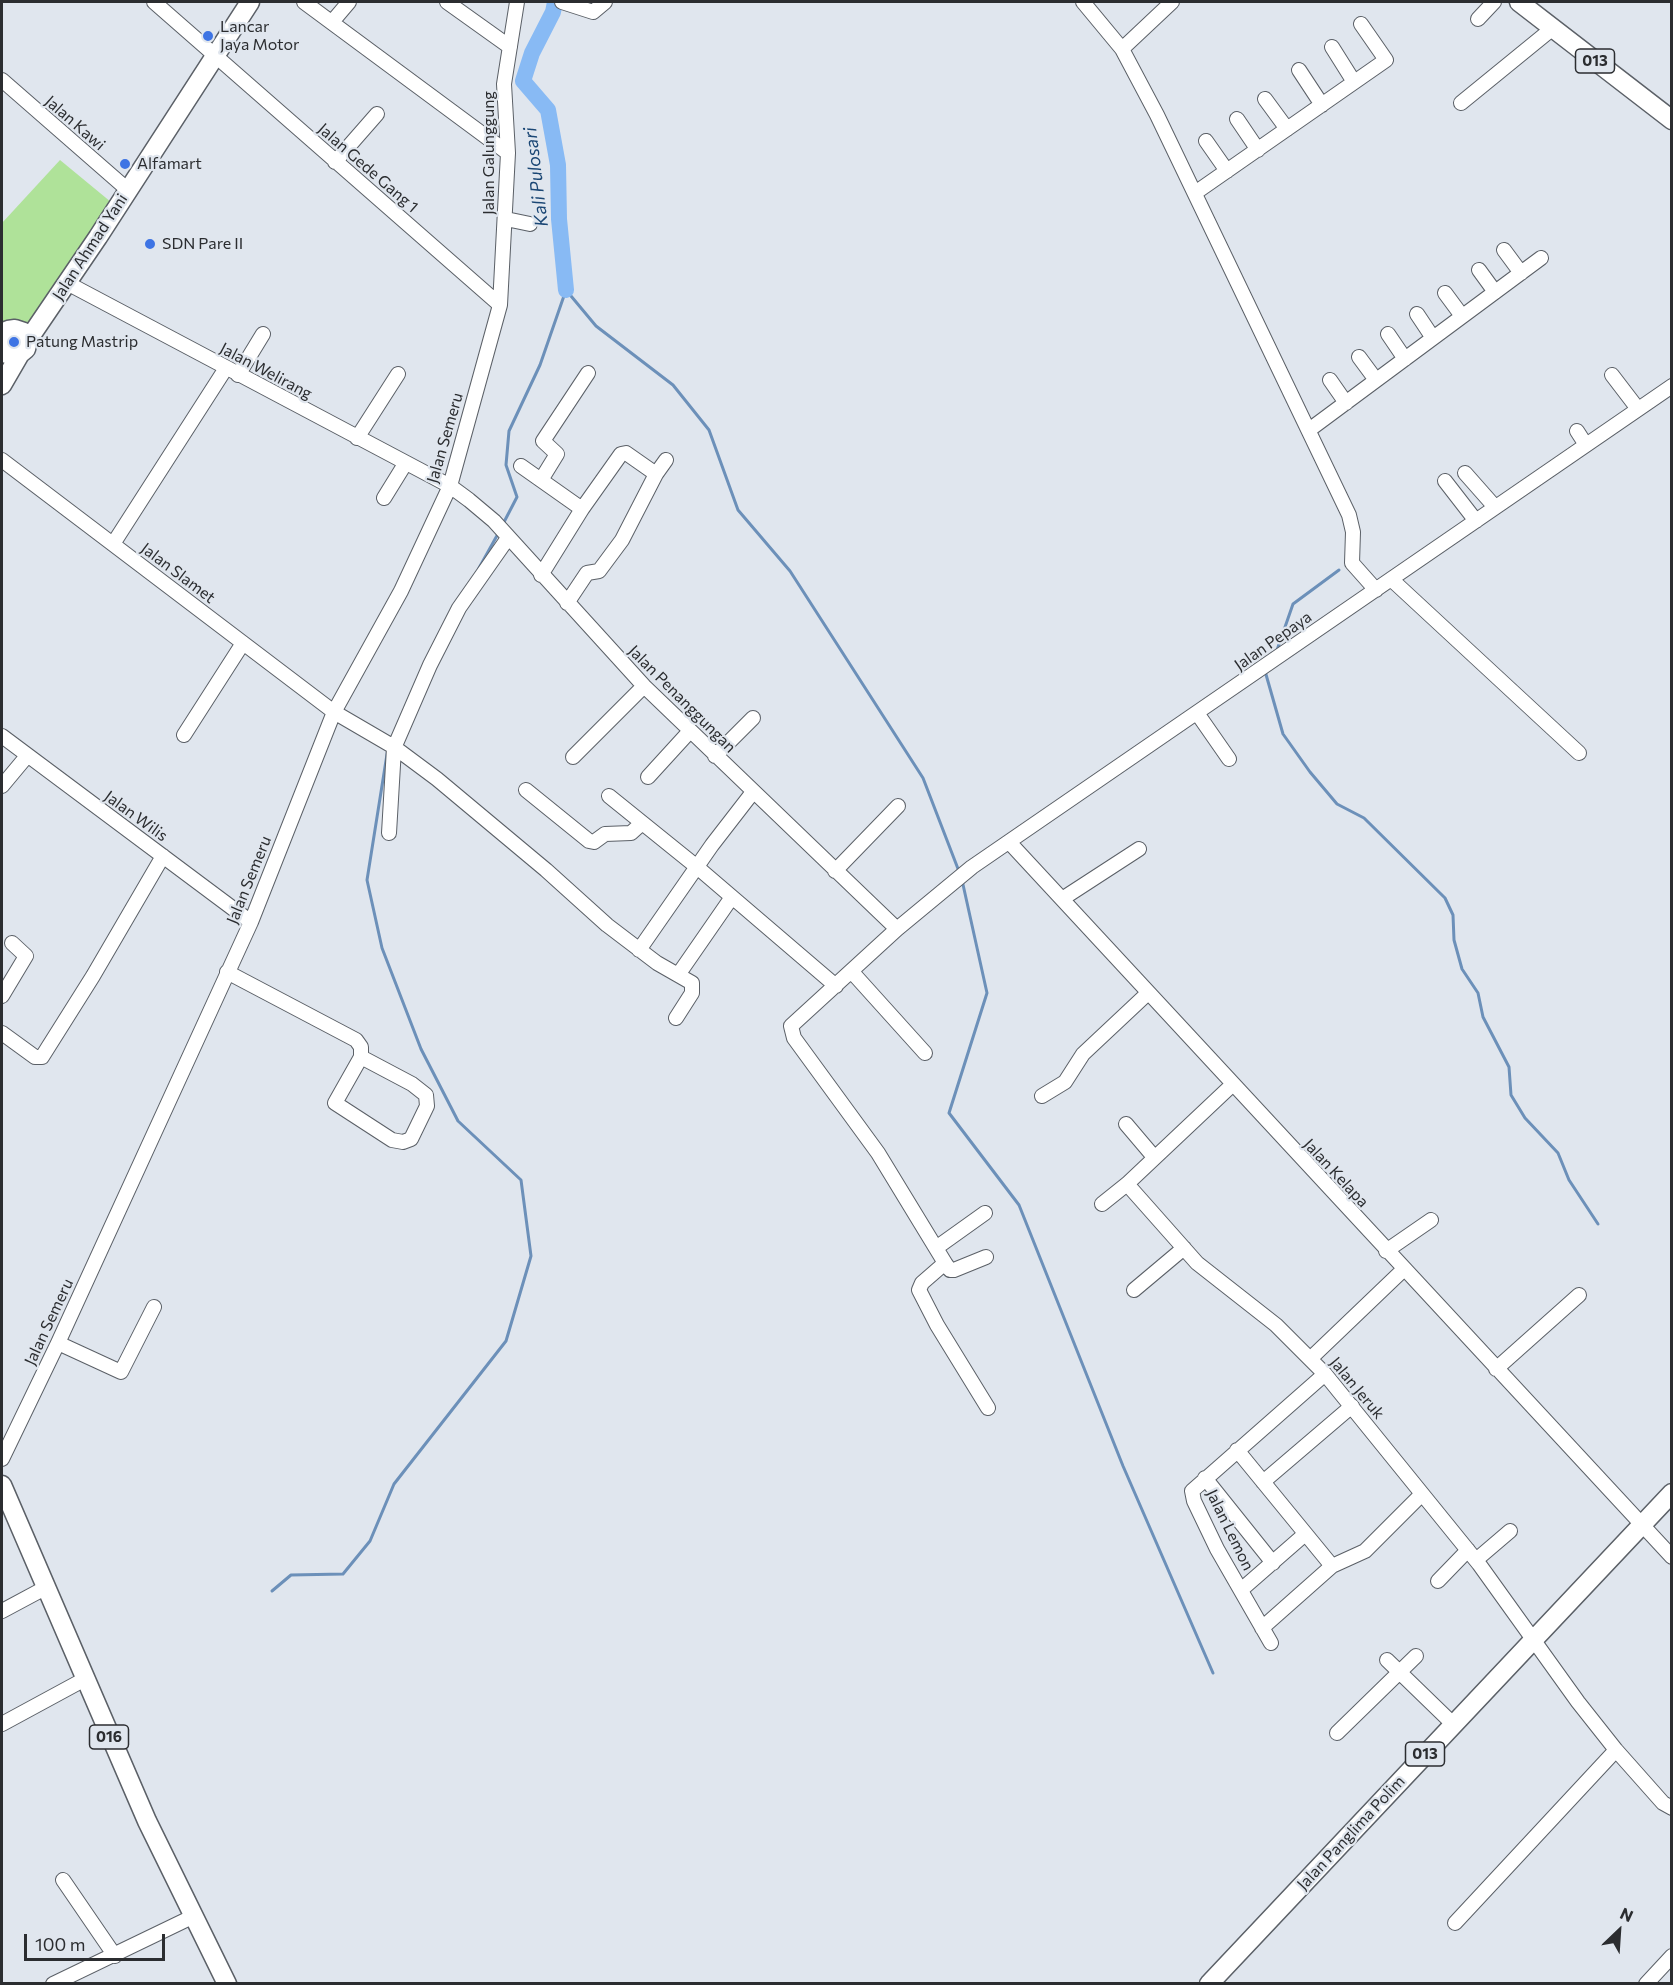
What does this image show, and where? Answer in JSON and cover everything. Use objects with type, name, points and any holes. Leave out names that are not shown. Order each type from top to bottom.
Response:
[{"type":"main road","name":"Jalan Ahmad Yani","points":[[2,385],[24,347],[68,283],[249,2]]},
{"type":"main road","name":"013","points":[[1519,2],[1671,120]]},
{"type":"main road","points":[[2,337],[11,329],[20,330],[24,347]]},
{"type":"main road","name":"016","points":[[2,1485],[85,1679],[192,1917],[227,1983]]},
{"type":"main road","name":"013","points":[[1640,1525],[1671,1493]]},
{"type":"main road","name":"Jalan Panglima Polim","points":[[1209,1983],[1640,1525]]},
{"type":"street","name":"Jalan Gede Gang 1","points":[[154,2],[500,304]]},
{"type":"street","points":[[304,2],[508,153]]},
{"type":"street","points":[[332,22],[350,2]]},
{"type":"street","points":[[447,2],[510,47]]},
{"type":"street","name":"Jalan Galunggung","points":[[500,304],[508,153],[508,118],[504,84],[517,2]]},
{"type":"street","points":[[565,3],[590,12],[605,2]]},
{"type":"street","points":[[1083,2],[1122,49],[1195,193],[1350,519],[1353,538],[1352,563],[1376,590]]},
{"type":"street","points":[[1122,49],[1172,2]]},
{"type":"street","points":[[1478,19],[1494,2]]},
{"type":"street","points":[[1195,193],[1386,60],[1361,24]]},
{"type":"street","points":[[1461,103],[1552,28]]},
{"type":"street","points":[[1332,47],[1354,82]]},
{"type":"street","points":[[1299,70],[1322,105]]},
{"type":"street","name":"Jalan Kawi","points":[[2,80],[128,190]]},
{"type":"street","points":[[1264,99],[1287,129]]},
{"type":"street","points":[[335,162],[377,114]]},
{"type":"street","points":[[1237,119],[1258,150]]},
{"type":"street","points":[[1206,141],[1227,171]]},
{"type":"street","points":[[506,219],[530,224]]},
{"type":"street","points":[[1504,250],[1521,273]]},
{"type":"street","points":[[1309,430],[1541,258]]},
{"type":"street","points":[[1479,270],[1495,292]]},
{"type":"street","name":"Jalan Welirang","points":[[68,283],[450,486]]},
{"type":"street","points":[[1445,293],[1462,316]]},
{"type":"street","name":"Jalan Semeru","points":[[2,1459],[58,1343],[251,922],[334,712],[401,591],[450,486],[500,304]]},
{"type":"street","points":[[1417,314],[1433,338]]},
{"type":"street","points":[[113,544],[232,371],[263,334]]},
{"type":"street","points":[[1388,334],[1405,359]]},
{"type":"street","points":[[1359,357],[1376,380]]},
{"type":"street","points":[[542,480],[557,454],[543,441],[588,373]]},
{"type":"street","points":[[357,438],[398,374]]},
{"type":"street","points":[[1612,375],[1638,409]]},
{"type":"street","points":[[1330,380],[1346,403]]},
{"type":"street","name":"Jalan Pepaya","points":[[945,1263],[872,1144],[791,1034],[793,1023],[897,929],[972,867],[1671,386]]},
{"type":"street","points":[[1577,431],[1586,445]]},
{"type":"street","points":[[541,575],[582,509],[621,454],[626,453],[656,474]]},
{"type":"street","name":"Jalan Slamet","points":[[2,460],[334,712],[390,746],[459,798],[639,950],[678,975]]},
{"type":"street","points":[[567,603],[587,573],[598,570],[622,540],[656,474],[666,460]]},
{"type":"street","points":[[384,498],[405,464]]},
{"type":"street","points":[[521,466],[582,509]]},
{"type":"street","points":[[1465,473],[1495,507]]},
{"type":"street","points":[[1445,481],[1476,520]]},
{"type":"street","name":"Jalan Penanggungan","points":[[450,486],[494,521],[644,686],[897,929]]},
{"type":"street","points":[[389,833],[390,746],[459,608],[507,536]]},
{"type":"street","points":[[1391,579],[1580,753]]},
{"type":"street","points":[[184,735],[243,643]]},
{"type":"street","points":[[573,757],[644,686]]},
{"type":"street","points":[[1197,713],[1229,759]]},
{"type":"street","points":[[715,756],[753,718]]},
{"type":"street","points":[[648,777],[690,731]]},
{"type":"street","name":"Jalan Wilis","points":[[2,736],[251,922]]},
{"type":"street","points":[[2,786],[27,756]]},
{"type":"street","points":[[526,790],[591,842],[604,834],[631,834],[642,823]]},
{"type":"street","points":[[639,950],[753,792]]},
{"type":"street","points":[[609,796],[697,867],[836,986]]},
{"type":"street","points":[[835,871],[898,806]]},
{"type":"street","name":"Jalan Kelapa","points":[[1009,842],[1671,1557]]},
{"type":"street","points":[[1062,899],[1139,849]]},
{"type":"street","points":[[2,1033],[35,1057],[42,1057],[93,976],[163,856]]},
{"type":"street","points":[[676,1018],[694,988],[692,984],[678,975],[732,897]]},
{"type":"street","points":[[2,996],[26,956],[12,943]]},
{"type":"street","points":[[227,972],[356,1040],[361,1047],[361,1057],[335,1104],[392,1140],[403,1142],[411,1139],[427,1106],[426,1095],[412,1084],[361,1057]]},
{"type":"street","points":[[852,972],[925,1053]]},
{"type":"street","points":[[1042,1096],[1065,1082],[1083,1054],[1148,993]]},
{"type":"street","points":[[1102,1204],[1127,1184],[1232,1085]]},
{"type":"street","points":[[1126,1124],[1154,1157]]},
{"type":"street","name":"Jalan Jeruk","points":[[1127,1184],[1205,1269],[1276,1325],[1325,1374],[1472,1555],[1578,1702],[1616,1750],[1667,1805]]},
{"type":"street","points":[[936,1248],[986,1213]]},
{"type":"street","points":[[1386,1251],[1431,1221]]},
{"type":"street","points":[[1134,1290],[1184,1248]]},
{"type":"street","points":[[987,1257],[956,1270],[950,1270],[945,1263],[922,1283],[919,1290],[937,1325],[988,1408]]},
{"type":"street","points":[[1310,1359],[1403,1270]]},
{"type":"street","points":[[1496,1370],[1579,1295]]},
{"type":"street","points":[[58,1343],[121,1372],[154,1307]]},
{"type":"street","name":"Jalan Lemon","points":[[1271,1643],[1217,1548],[1192,1496],[1193,1489],[1325,1374]]},
{"type":"street","points":[[1263,1482],[1352,1406]]},
{"type":"street","points":[[1237,1450],[1304,1535],[1332,1566]]},
{"type":"street","points":[[1205,1478],[1273,1563]]},
{"type":"street","points":[[1262,1628],[1332,1566],[1365,1551],[1422,1494]]},
{"type":"street","points":[[1438,1581],[1472,1555],[1510,1531]]},
{"type":"street","points":[[1241,1590],[1304,1535]]},
{"type":"street","points":[[2,1611],[45,1588]]},
{"type":"street","points":[[1336,1733],[1416,1656]]},
{"type":"street","points":[[1387,1660],[1452,1723]]},
{"type":"street","points":[[2,1724],[85,1679]]},
{"type":"street","points":[[1455,1923],[1616,1750]]},
{"type":"street","points":[[63,1880],[115,1956]]},
{"type":"street","points":[[53,1983],[115,1956],[192,1917]]},
{"type":"street","points":[[1646,1983],[1671,1956]]},
{"type":"green space","points":[[60,160],[117,207],[35,331],[2,330],[2,223]]},
{"type":"waterway","name":"Kali Pulosari","points":[[555,2],[553,12],[532,53],[523,81],[548,110],[558,165],[559,219],[566,290]]},
{"type":"waterway","points":[[566,290],[596,326],[673,385],[709,430],[738,510],[790,571],[923,778],[960,874]]},
{"type":"waterway","points":[[503,524],[517,497],[506,465],[509,431],[540,365],[566,290]]},
{"type":"waterway","points":[[479,568],[499,532]]},
{"type":"waterway","points":[[1276,653],[1293,604],[1339,570]]},
{"type":"waterway","points":[[1265,671],[1283,734],[1310,772],[1337,804],[1364,818],[1445,898],[1453,915],[1454,940],[1462,969],[1478,993],[1483,1017],[1509,1067],[1511,1095],[1525,1118],[1558,1153],[1569,1180],[1598,1224]]},
{"type":"waterway","points":[[272,1591],[291,1575],[343,1574],[370,1541],[394,1484],[506,1341],[531,1256],[521,1180],[458,1121],[421,1049],[382,948],[367,880],[388,748]]},
{"type":"waterway","points":[[962,880],[987,993],[949,1113],[1019,1205],[1123,1466],[1213,1673]]},
{"type":"place","name":"Lancar Jaya Motor","points":[[208,36]]},
{"type":"place","name":"Alfamart","points":[[125,164]]},
{"type":"place","name":"SDN Pare II","points":[[150,244]]},
{"type":"place","name":"Patung Mastrip","points":[[14,342]]}]
